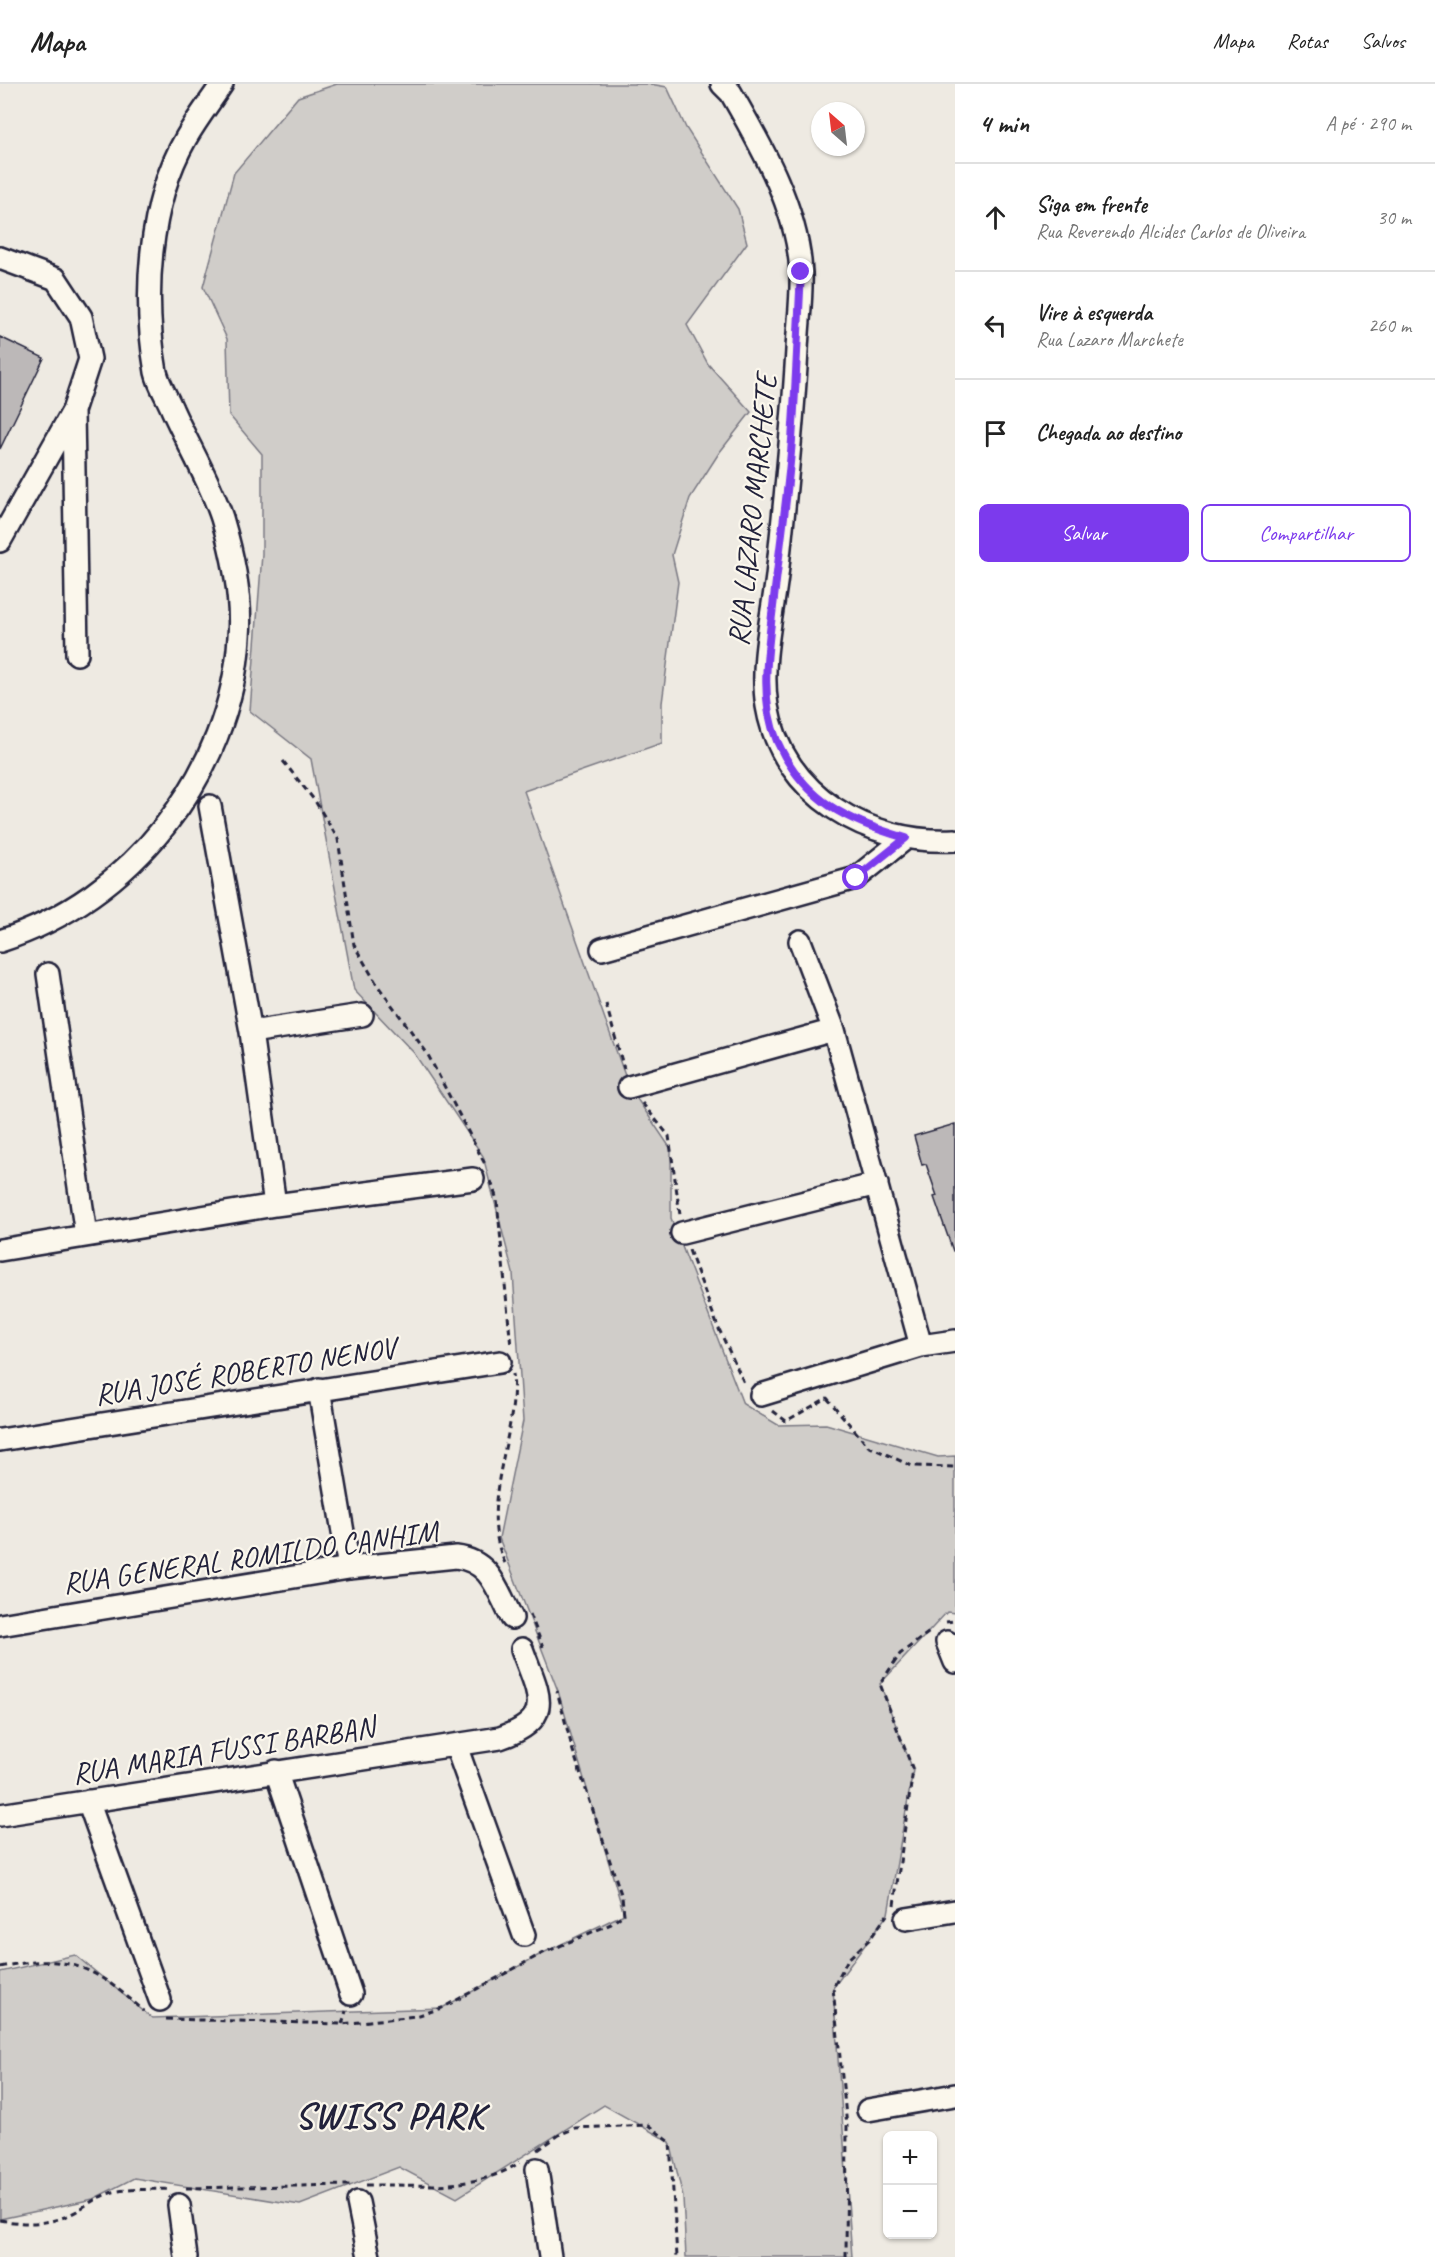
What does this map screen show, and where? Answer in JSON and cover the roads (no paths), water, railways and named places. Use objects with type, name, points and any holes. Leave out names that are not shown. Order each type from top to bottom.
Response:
[{"type":"street","points":[[0,941],[55,918],[115,880],[150,845],[196,780],[228,705],[240,636],[235,570],[221,516],[157,375],[152,331],[151,249],[162,196],[185,139],[222,84]]},
{"type":"street","name":"RUA LAZARO MARCHETE","points":[[722,84],[731,93],[771,161],[794,234],[801,272],[792,441],[766,667],[767,706],[777,741],[797,776],[811,792],[831,808],[860,825],[906,838],[932,842],[955,840]]},
{"type":"street","points":[[0,258],[56,279],[81,317],[90,359],[73,411],[0,541]]},
{"type":"street","points":[[73,411],[77,654]]},
{"type":"street","points":[[210,806],[251,1032],[275,1205]]},
{"type":"street","points":[[602,950],[856,878],[906,838]]},
{"type":"street","points":[[800,941],[834,1030],[921,1346]]},
{"type":"street","points":[[48,974],[86,1235]]},
{"type":"street","points":[[251,1032],[362,1015]]},
{"type":"street","points":[[629,1087],[834,1030]]},
{"type":"street","points":[[0,1250],[275,1205],[473,1179]]},
{"type":"street","points":[[682,1233],[877,1185]]},
{"type":"street","points":[[759,1399],[921,1346],[955,1341]]},
{"type":"street","name":"RUA JOSÉ ROBERTO NENOV","points":[[0,1440],[500,1362]]},
{"type":"street","points":[[319,1389],[349,1568]]},
{"type":"street","name":"RUA GENERAL ROMILDO CANHIM","points":[[0,1625],[349,1568],[428,1558],[468,1558],[484,1566],[512,1618]]},
{"type":"street","points":[[947,1642],[955,1662]]},
{"type":"street","points":[[522,1648],[538,1694],[537,1710],[531,1724],[520,1731],[500,1738],[456,1746],[524,1935]]},
{"type":"street","name":"RUA MARIA FUSSI BARBAN","points":[[0,1815],[276,1771],[456,1746]]},
{"type":"street","points":[[276,1771],[351,1994]]},
{"type":"street","points":[[88,1801],[160,2000]]},
{"type":"street","points":[[906,1919],[955,1911]]},
{"type":"street","points":[[868,2110],[955,2095]]},
{"type":"street","points":[[532,2160],[550,2257]]},
{"type":"street","points":[[358,2202],[369,2257]]},
{"type":"street","points":[[179,2205],[186,2257]]},
{"type":"district","name":"SWISS PARK","points":[[390,2115]]}]
